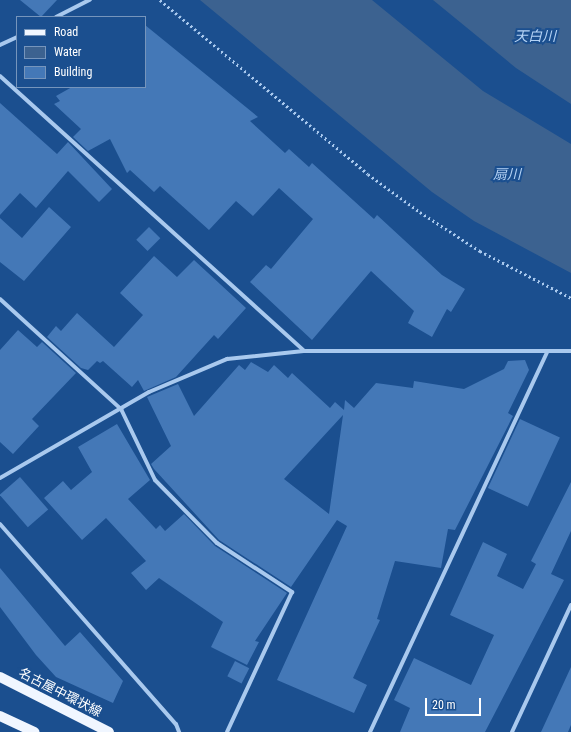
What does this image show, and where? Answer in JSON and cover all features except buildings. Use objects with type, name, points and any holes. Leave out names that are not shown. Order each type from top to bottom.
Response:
[{"type":"main road","name":"名古屋中環状線","points":[[0,677],[108,732]]},
{"type":"main road","points":[[0,716],[34,732]]},
{"type":"street","points":[[58,16],[90,0]]},
{"type":"street","points":[[0,45],[16,37]]},
{"type":"street","points":[[0,76],[304,351]]},
{"type":"street","points":[[0,299],[121,409],[155,480],[217,543],[292,592],[227,732]]},
{"type":"street","points":[[0,478],[121,409],[196,369],[227,359],[304,351],[571,351]]},
{"type":"street","points":[[370,732],[548,352]]},
{"type":"street","points":[[0,524],[176,724],[179,732]]},
{"type":"street","points":[[512,732],[571,605]]},
{"type":"path","points":[[160,0],[368,174],[420,212],[480,252],[571,298]]},
{"type":"water","name":"扇川","points":[[200,0],[372,0],[483,91],[571,144],[571,273],[474,221],[432,192]]},
{"type":"water","name":"天白川","points":[[433,0],[571,0],[571,104],[516,68]]}]
